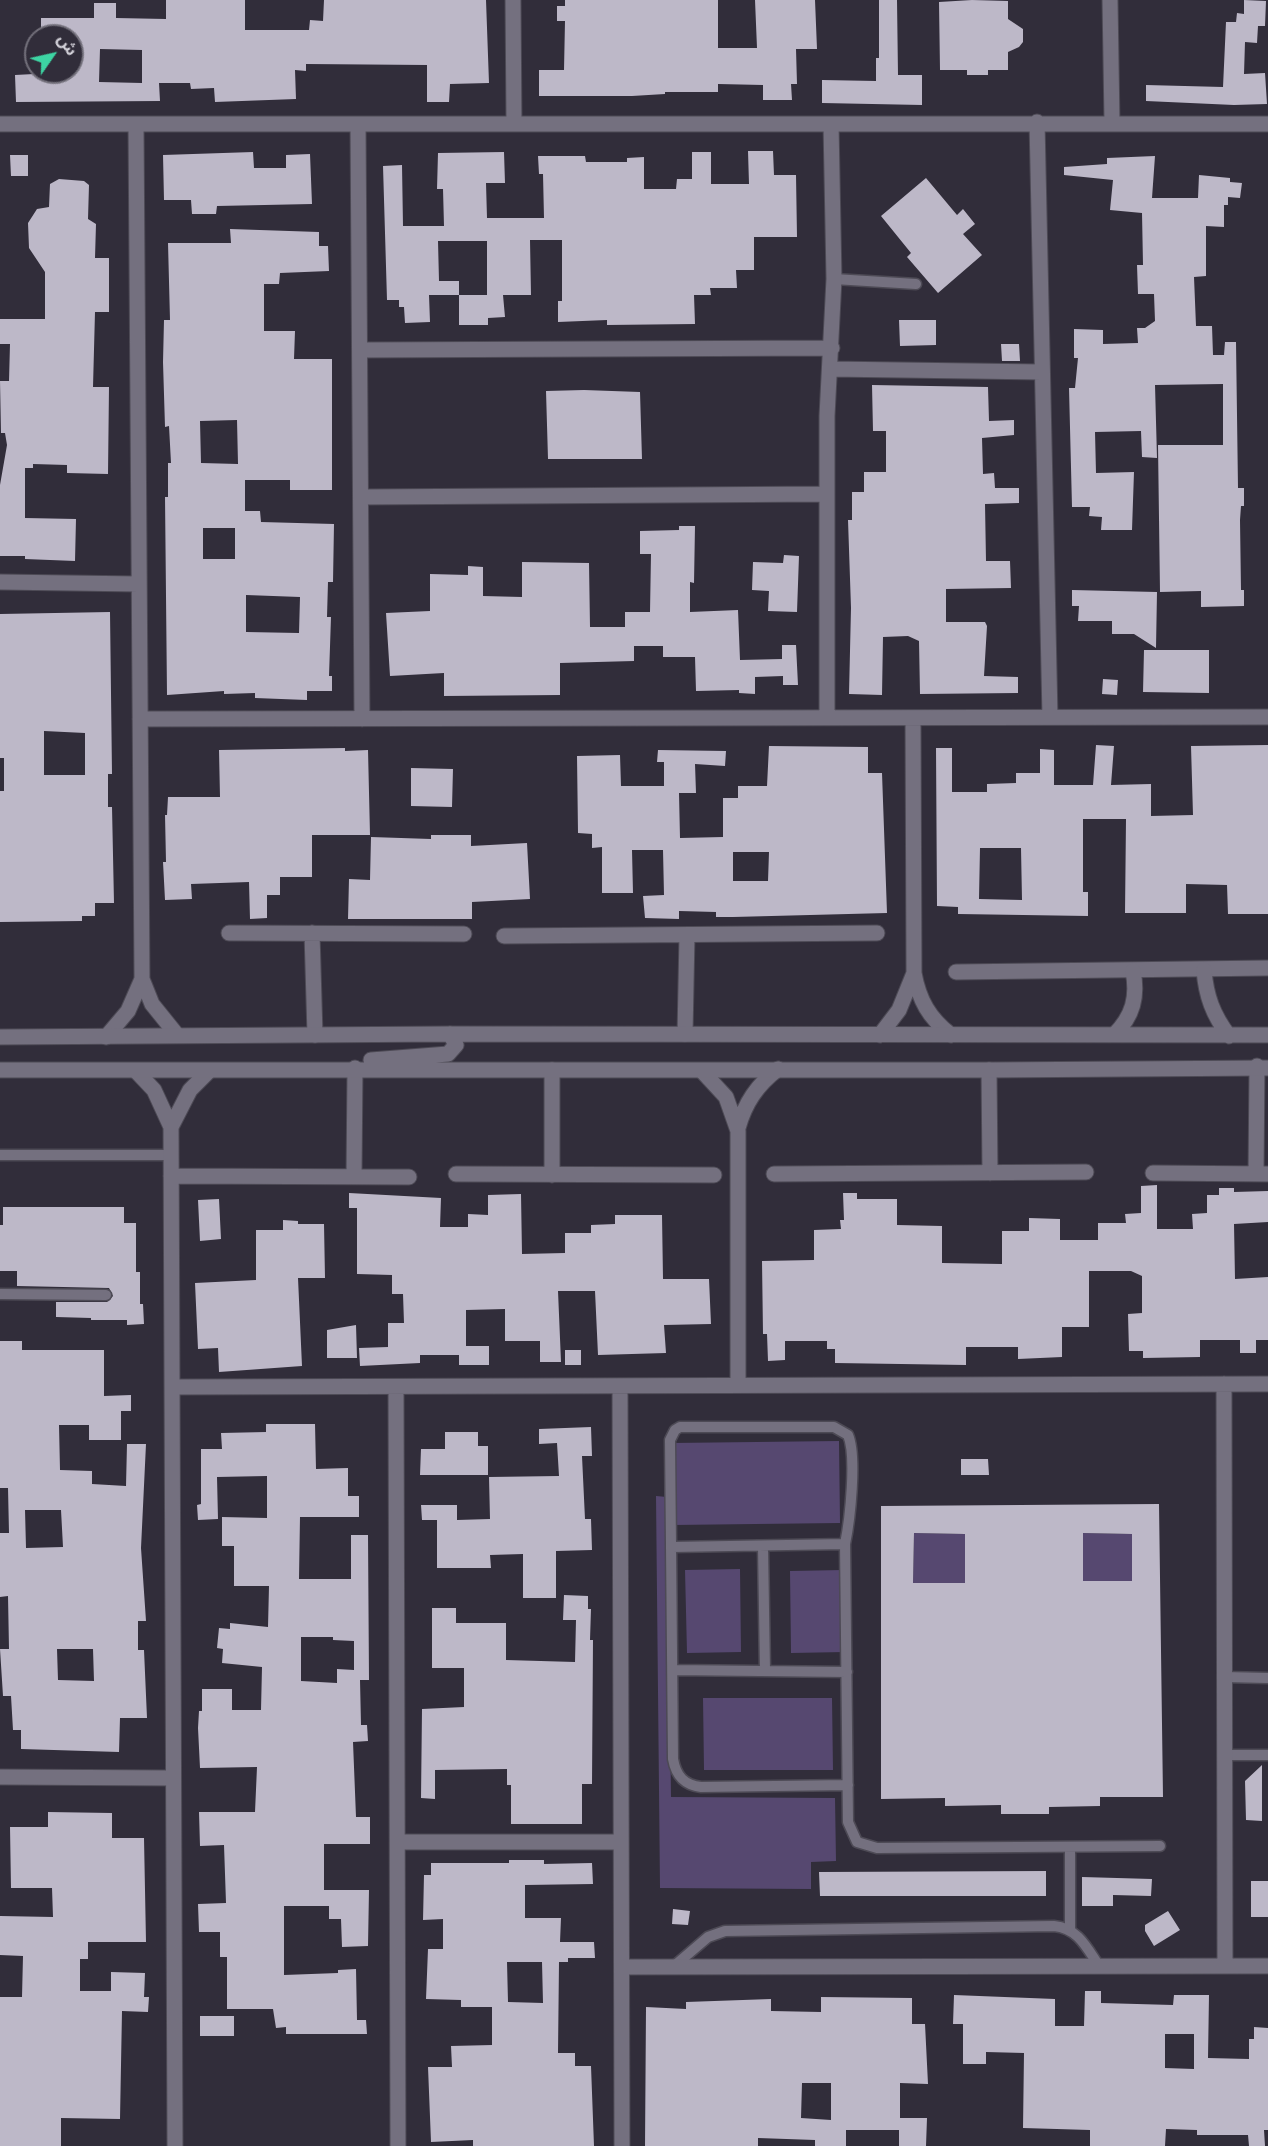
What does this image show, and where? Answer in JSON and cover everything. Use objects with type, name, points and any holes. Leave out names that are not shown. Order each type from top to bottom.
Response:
[{"type":"street","points":[[513,0],[514,123]]},
{"type":"street","points":[[1110,0],[1112,122]]},
{"type":"street","points":[[1037,122],[1050,717]]},
{"type":"street","points":[[0,124],[1112,122],[1268,124]]},
{"type":"street","points":[[358,124],[363,719]]},
{"type":"street","points":[[827,718],[827,494],[834,279],[831,124]]},
{"type":"street","points":[[136,125],[142,979],[152,1004],[177,1035]]},
{"type":"street","points":[[360,350],[832,348]]},
{"type":"street","points":[[830,369],[1042,372]]},
{"type":"street","points":[[361,497],[827,494]]},
{"type":"street","points":[[0,582],[139,584]]},
{"type":"street","points":[[140,719],[1268,717]]},
{"type":"street","points":[[913,718],[914,973],[927,1012],[951,1035]]},
{"type":"street","points":[[229,933],[464,934]]},
{"type":"street","points":[[312,933],[315,1035]]},
{"type":"street","points":[[504,936],[877,933]]},
{"type":"street","points":[[685,1034],[687,934]]},
{"type":"street","points":[[957,972],[1268,968]]},
{"type":"street","points":[[1204,970],[1205,985],[1213,1012],[1229,1036]]},
{"type":"street","points":[[1114,1035],[1131,1013],[1136,992],[1133,971]]},
{"type":"street","points":[[880,1035],[900,1010],[914,973]]},
{"type":"street","points":[[106,1036],[128,1011],[142,979]]},
{"type":"street","points":[[355,1068],[378,1059],[448,1054],[456,1045],[450,1034]]},
{"type":"street","points":[[0,1037],[450,1034],[1268,1035]]},
{"type":"street","points":[[0,1070],[209,1071],[355,1068],[702,1071],[1262,1067],[1262,1174],[1153,1173]]},
{"type":"street","points":[[354,1177],[355,1068]]},
{"type":"street","points":[[738,1131],[752,1096],[778,1069]]},
{"type":"street","points":[[552,1070],[552,1174]]},
{"type":"street","points":[[989,1070],[990,1173]]},
{"type":"street","points":[[136,1071],[154,1090],[171,1127],[175,2146]]},
{"type":"street","points":[[171,1127],[190,1090],[209,1071]]},
{"type":"street","points":[[702,1071],[726,1097],[738,1131],[738,1385]]},
{"type":"street","points":[[774,1174],[1086,1172]]},
{"type":"street","points":[[456,1174],[714,1175]]},
{"type":"street","points":[[171,1176],[409,1177]]},
{"type":"street","points":[[1224,1384],[1225,1966]]},
{"type":"street","points":[[172,1387],[1268,1384]]},
{"type":"street","points":[[620,1386],[622,2146]]},
{"type":"street","points":[[396,1387],[398,2146]]},
{"type":"street","points":[[0,1777],[173,1778]]},
{"type":"street","points":[[398,1842],[621,1842]]},
{"type":"street","points":[[622,1967],[1268,1966]]},
{"type":"lane","points":[[834,279],[916,284]]},
{"type":"lane","points":[[0,1155],[171,1155]]},
{"type":"lane","points":[[0,1294],[106,1295]]},
{"type":"lane","points":[[848,1785],[702,1787],[685,1782],[678,1775],[674,1759],[670,1440],[675,1430],[686,1426],[834,1427],[844,1431],[851,1446],[850,1512],[845,1544],[848,1785],[851,1833],[857,1842],[866,1846],[1070,1848],[1160,1846]]},
{"type":"lane","points":[[672,1547],[845,1544]]},
{"type":"lane","points":[[763,1547],[765,1671]]},
{"type":"lane","points":[[674,1670],[847,1672]]},
{"type":"lane","points":[[1224,1677],[1268,1678]]},
{"type":"lane","points":[[1224,1755],[1268,1755]]},
{"type":"lane","points":[[1070,1848],[1070,1930]]},
{"type":"lane","points":[[673,1967],[708,1937],[725,1931],[1054,1926],[1070,1930],[1082,1941],[1100,1966]]},
{"type":"shaded area","points":[[839,1441],[840,1523],[673,1525],[672,1443]]},
{"type":"shaded area","points":[[656,1496],[667,1497],[671,1797],[835,1798],[836,1861],[811,1862],[811,1889],[660,1888]]},
{"type":"shaded area","points":[[914,1533],[965,1534],[965,1583],[913,1583]]},
{"type":"shaded area","points":[[1083,1533],[1132,1534],[1132,1581],[1083,1581]]},
{"type":"shaded area","points":[[740,1569],[741,1652],[687,1653],[685,1570]]},
{"type":"shaded area","points":[[843,1570],[845,1652],[791,1653],[790,1571]]},
{"type":"shaded area","points":[[703,1698],[832,1698],[833,1770],[704,1770]]},
{"type":"building","points":[[166,0],[245,0],[245,30],[309,30],[310,20],[323,21],[324,0],[486,0],[489,83],[450,84],[449,102],[427,102],[427,65],[306,64],[306,71],[295,70],[296,99],[215,102],[214,88],[191,89],[190,83],[159,83],[160,101],[16,102],[15,75],[24,75],[24,84],[84,84],[84,24],[41,24],[41,18],[94,18],[94,3],[116,3],[116,18],[166,19]],"holes":[[[100,49],[142,50],[142,83],[99,82]]]},
{"type":"building","points":[[565,0],[718,0],[718,48],[757,48],[755,0],[815,0],[817,49],[796,49],[797,84],[791,84],[792,100],[763,100],[763,85],[718,84],[718,92],[665,92],[665,94],[632,96],[539,96],[539,70],[564,70],[565,21],[557,21],[557,6],[565,6]]},
{"type":"building","points":[[879,0],[897,0],[898,75],[922,75],[922,105],[822,103],[822,80],[876,81],[876,58],[879,58]]},
{"type":"building","points":[[1244,0],[1266,1],[1265,26],[1258,26],[1257,43],[1245,42],[1244,74],[1265,73],[1267,104],[1234,105],[1146,101],[1146,85],[1223,87],[1226,22],[1236,22],[1237,13],[1244,14]]},
{"type":"building","points":[[1008,1],[1008,19],[1023,29],[1023,42],[1019,47],[1008,52],[1008,70],[988,70],[988,75],[967,75],[967,70],[940,70],[939,2]]},
{"type":"building","points":[[748,151],[773,151],[774,175],[796,175],[797,237],[754,237],[754,270],[736,270],[737,288],[710,288],[711,295],[694,295],[695,324],[607,325],[607,320],[558,322],[558,301],[562,301],[562,240],[530,240],[531,295],[503,295],[505,317],[488,318],[488,325],[459,325],[459,295],[429,295],[430,322],[405,323],[404,307],[399,307],[399,300],[387,300],[383,166],[402,165],[403,226],[444,226],[443,189],[437,189],[438,153],[504,152],[505,183],[486,183],[487,218],[544,218],[543,174],[539,174],[538,156],[585,156],[586,162],[627,162],[627,158],[644,157],[644,189],[676,189],[677,179],[692,179],[692,152],[711,152],[711,184],[749,184]],"holes":[[[438,241],[487,241],[487,295],[459,295],[459,281],[439,281]]]},
{"type":"building","points":[[253,152],[254,168],[286,168],[286,155],[310,154],[312,204],[217,206],[216,214],[192,214],[191,200],[164,200],[163,155]]},
{"type":"building","points":[[10,155],[28,155],[28,176],[11,176]]},
{"type":"building","points":[[1155,156],[1152,198],[1198,198],[1199,175],[1230,178],[1230,182],[1242,183],[1240,198],[1228,197],[1228,205],[1224,205],[1224,227],[1206,226],[1206,276],[1194,277],[1196,326],[1212,326],[1213,355],[1224,355],[1225,342],[1236,342],[1238,488],[1244,488],[1244,506],[1241,506],[1240,520],[1241,590],[1244,590],[1244,606],[1201,607],[1201,591],[1160,592],[1158,445],[1223,445],[1223,384],[1155,385],[1157,458],[1142,457],[1141,431],[1095,432],[1096,473],[1134,472],[1132,530],[1101,530],[1102,517],[1089,516],[1090,507],[1072,507],[1069,388],[1075,388],[1078,358],[1074,358],[1074,329],[1103,330],[1103,344],[1138,343],[1137,328],[1145,328],[1155,321],[1154,294],[1138,294],[1137,265],[1143,265],[1142,213],[1110,210],[1113,180],[1064,175],[1064,167],[1107,164],[1107,158]]},
{"type":"building","points":[[926,178],[957,215],[963,209],[975,224],[963,234],[982,255],[938,293],[907,257],[911,253],[881,216]]},
{"type":"building","points":[[59,179],[84,181],[89,185],[88,219],[96,224],[95,258],[109,258],[109,312],[95,312],[93,387],[109,387],[108,474],[67,473],[67,465],[33,464],[33,468],[25,468],[25,518],[76,519],[75,561],[0,556],[0,485],[7,445],[5,433],[1,433],[0,381],[9,381],[10,344],[0,344],[0,319],[45,319],[45,272],[29,248],[28,223],[37,209],[49,207],[50,184]]},
{"type":"building","points":[[230,229],[319,232],[319,246],[328,246],[329,271],[280,273],[279,284],[264,284],[264,331],[295,331],[294,359],[332,359],[332,490],[290,490],[290,480],[245,480],[245,511],[260,511],[261,522],[334,524],[333,582],[328,582],[327,617],[331,617],[329,676],[332,676],[332,691],[307,691],[307,700],[255,698],[255,693],[224,694],[224,691],[167,695],[165,497],[168,497],[168,463],[171,463],[169,426],[165,427],[163,362],[164,320],[170,320],[168,243],[231,243]],"holes":[[[237,420],[238,464],[201,463],[200,421]],[[203,528],[235,528],[235,559],[203,559]],[[246,595],[300,597],[299,633],[246,632]]]},
{"type":"building","points":[[899,320],[936,320],[936,345],[900,346]]},
{"type":"building","points":[[1001,344],[1019,344],[1020,361],[1002,361]]},
{"type":"building","points":[[872,385],[988,387],[989,421],[1014,420],[1014,435],[982,438],[983,474],[994,473],[995,488],[1019,488],[1019,503],[985,504],[986,561],[1010,561],[1011,588],[946,589],[946,622],[985,622],[987,626],[984,676],[1018,677],[1018,693],[920,694],[919,641],[908,636],[883,637],[882,695],[849,694],[851,608],[848,520],[852,520],[852,492],[864,492],[864,472],[886,472],[886,431],[873,431]]},
{"type":"building","points":[[546,391],[640,392],[642,459],[548,459]]},
{"type":"building","points":[[679,526],[695,526],[694,583],[690,582],[690,612],[738,610],[740,660],[782,659],[782,645],[796,645],[798,685],[783,685],[783,676],[755,677],[755,694],[739,693],[739,690],[696,691],[695,657],[663,657],[663,646],[634,646],[634,661],[560,663],[560,695],[444,696],[444,673],[390,676],[386,613],[430,611],[430,574],[468,575],[468,566],[483,567],[483,596],[522,597],[522,562],[589,563],[590,627],[625,627],[625,612],[650,612],[651,554],[640,554],[640,531],[679,530]]},
{"type":"building","points":[[784,555],[799,556],[797,612],[768,611],[769,591],[752,590],[753,562],[783,563]]},
{"type":"building","points":[[1072,590],[1157,592],[1156,648],[1134,634],[1112,634],[1112,621],[1078,621],[1079,606],[1072,606]]},
{"type":"building","points":[[110,612],[112,774],[108,774],[108,807],[112,807],[114,903],[95,903],[95,916],[82,916],[82,921],[0,922],[0,791],[4,791],[4,758],[0,758],[0,614]],"holes":[[[44,731],[85,733],[85,775],[44,775]]]},
{"type":"building","points":[[1144,650],[1209,650],[1209,693],[1143,692]]},
{"type":"building","points":[[1103,679],[1118,680],[1117,695],[1102,694]]},
{"type":"building","points":[[1096,745],[1114,746],[1111,785],[1151,784],[1151,816],[1193,815],[1191,746],[1268,745],[1268,914],[1228,914],[1227,885],[1186,884],[1186,913],[1125,913],[1126,819],[1083,819],[1083,892],[1088,892],[1088,916],[958,914],[958,907],[937,906],[936,748],[952,748],[952,792],[987,792],[987,784],[1016,783],[1016,773],[1040,773],[1040,749],[1054,750],[1054,785],[1093,785]],"holes":[[[980,848],[1021,848],[1022,900],[979,899]]]},
{"type":"building","points":[[769,746],[868,747],[868,773],[882,773],[887,913],[716,917],[716,912],[679,911],[679,919],[645,918],[643,896],[664,895],[663,850],[632,850],[633,893],[602,893],[602,847],[592,848],[592,834],[578,833],[577,756],[620,755],[621,786],[664,786],[664,762],[657,762],[658,750],[726,751],[725,766],[695,764],[696,793],[679,793],[680,838],[723,837],[723,798],[738,798],[738,786],[767,786]],"holes":[[[733,852],[769,852],[768,881],[733,881]]]},
{"type":"building","points":[[345,748],[345,751],[368,750],[370,835],[312,835],[312,877],[280,877],[280,895],[267,895],[267,918],[250,919],[249,882],[191,884],[192,899],[165,900],[163,862],[166,862],[165,815],[167,815],[168,797],[220,797],[219,750]]},
{"type":"building","points":[[411,768],[453,769],[452,807],[411,806]]},
{"type":"building","points":[[431,835],[471,835],[471,846],[527,843],[530,899],[472,902],[472,919],[348,919],[349,879],[370,880],[371,837],[431,839]]},
{"type":"building","points":[[1157,1185],[1157,1229],[1193,1229],[1192,1214],[1207,1213],[1207,1195],[1219,1195],[1219,1188],[1234,1188],[1234,1192],[1268,1191],[1268,1222],[1234,1224],[1235,1279],[1268,1277],[1268,1340],[1256,1340],[1256,1353],[1240,1353],[1240,1340],[1200,1340],[1200,1357],[1143,1358],[1143,1351],[1129,1351],[1128,1314],[1142,1313],[1142,1276],[1131,1271],[1089,1271],[1089,1327],[1062,1327],[1062,1357],[1018,1359],[1018,1347],[966,1347],[966,1365],[835,1363],[835,1349],[827,1349],[827,1341],[785,1341],[785,1360],[768,1361],[767,1334],[763,1334],[762,1261],[814,1260],[814,1230],[841,1229],[840,1220],[844,1220],[843,1193],[857,1193],[857,1199],[897,1199],[897,1225],[942,1226],[942,1263],[1002,1264],[1002,1231],[1029,1231],[1029,1218],[1060,1219],[1060,1240],[1098,1240],[1098,1223],[1126,1223],[1125,1214],[1141,1213],[1141,1186]]},
{"type":"building","points":[[349,1193],[441,1198],[440,1227],[468,1227],[468,1214],[488,1215],[488,1195],[521,1194],[522,1254],[565,1253],[565,1233],[591,1233],[591,1225],[615,1224],[615,1215],[662,1215],[663,1279],[709,1279],[711,1324],[664,1325],[666,1353],[598,1355],[595,1291],[558,1291],[561,1362],[540,1362],[540,1341],[505,1341],[505,1309],[466,1310],[466,1346],[489,1346],[489,1365],[459,1365],[459,1355],[420,1355],[420,1363],[360,1366],[359,1348],[388,1347],[388,1323],[404,1323],[403,1294],[392,1294],[392,1275],[357,1274],[357,1208],[349,1208]]},
{"type":"building","points":[[219,1199],[221,1239],[200,1241],[198,1200]]},
{"type":"building","points":[[3,1207],[124,1207],[124,1223],[136,1223],[136,1272],[140,1272],[140,1304],[143,1304],[144,1324],[127,1325],[127,1320],[56,1317],[56,1302],[107,1302],[113,1296],[109,1288],[17,1286],[17,1271],[0,1271],[0,1225],[3,1225]]},
{"type":"building","points":[[283,1220],[298,1221],[298,1224],[324,1224],[325,1278],[298,1278],[302,1366],[219,1372],[218,1348],[198,1349],[195,1283],[256,1280],[256,1230],[283,1230]]},
{"type":"building","points":[[356,1325],[357,1358],[327,1358],[327,1330]]},
{"type":"building","points":[[0,1341],[22,1341],[22,1350],[104,1350],[104,1396],[131,1395],[131,1411],[121,1411],[121,1440],[89,1440],[89,1425],[59,1425],[60,1470],[92,1471],[92,1484],[126,1486],[127,1444],[146,1444],[141,1548],[146,1621],[138,1621],[138,1650],[144,1650],[147,1718],[120,1718],[119,1752],[21,1749],[21,1730],[13,1730],[11,1696],[3,1696],[0,1649],[9,1649],[8,1596],[0,1597],[0,1533],[9,1533],[8,1488],[0,1488]],"holes":[[[25,1510],[61,1510],[63,1547],[26,1548]],[[57,1649],[93,1649],[94,1681],[58,1680]]]},
{"type":"building","points":[[565,1350],[581,1350],[581,1365],[565,1365]]},
{"type":"building","points":[[266,1424],[315,1424],[316,1469],[348,1468],[348,1496],[359,1496],[359,1517],[300,1517],[299,1579],[351,1579],[351,1535],[368,1535],[369,1680],[360,1680],[361,1725],[367,1725],[368,1741],[353,1742],[356,1817],[370,1817],[370,1844],[324,1844],[324,1890],[369,1890],[368,1946],[342,1947],[341,1919],[329,1919],[329,1906],[284,1906],[284,1975],[338,1973],[338,1970],[356,1969],[357,2020],[366,2020],[367,2034],[286,2034],[286,2027],[276,2028],[273,2009],[227,2009],[227,1957],[220,1957],[220,1932],[199,1932],[198,1904],[226,1903],[224,1845],[200,1846],[199,1812],[255,1812],[257,1767],[200,1768],[198,1728],[199,1711],[202,1711],[202,1689],[232,1689],[232,1710],[261,1710],[262,1667],[222,1663],[223,1649],[217,1648],[219,1628],[230,1629],[230,1623],[268,1627],[269,1586],[234,1586],[234,1546],[222,1546],[222,1517],[267,1518],[267,1476],[217,1477],[218,1519],[198,1520],[197,1505],[201,1504],[201,1449],[222,1449],[221,1433],[266,1432]],"holes":[[[301,1637],[333,1637],[333,1640],[354,1641],[354,1670],[337,1669],[337,1683],[301,1681]]]},
{"type":"building","points":[[591,1427],[592,1456],[582,1456],[585,1519],[591,1519],[592,1550],[556,1551],[556,1598],[523,1598],[523,1554],[490,1555],[491,1568],[437,1568],[437,1520],[422,1520],[421,1505],[457,1505],[457,1520],[490,1519],[489,1477],[559,1476],[557,1443],[539,1444],[539,1429]]},
{"type":"building","points":[[445,1432],[478,1432],[478,1446],[488,1446],[488,1475],[420,1475],[421,1449],[445,1449]]},
{"type":"building","points":[[961,1459],[988,1459],[989,1475],[961,1475]]},
{"type":"building","points":[[1159,1504],[1163,1797],[1100,1797],[1100,1806],[1049,1807],[1049,1814],[1001,1814],[1001,1805],[945,1806],[945,1798],[881,1799],[881,1506]],"holes":[[[914,1533],[965,1534],[965,1583],[913,1583]],[[1083,1533],[1132,1534],[1132,1581],[1083,1581]]]},
{"type":"building","points":[[564,1595],[588,1596],[588,1609],[591,1609],[590,1640],[593,1640],[592,1784],[582,1784],[582,1824],[511,1824],[511,1785],[507,1785],[507,1769],[435,1770],[435,1799],[421,1798],[422,1709],[464,1707],[464,1668],[432,1668],[432,1608],[456,1608],[456,1623],[506,1623],[506,1660],[575,1662],[576,1620],[563,1620]]},
{"type":"building","points":[[1262,1765],[1262,1821],[1246,1820],[1245,1781]]},
{"type":"building","points":[[48,1812],[112,1813],[112,1838],[144,1838],[146,1942],[88,1942],[88,1959],[80,1959],[80,1991],[111,1991],[111,1972],[145,1973],[144,1997],[149,1997],[148,2012],[122,2011],[120,2119],[61,2118],[61,2146],[0,2146],[0,1997],[22,1997],[23,1956],[0,1955],[0,1916],[53,1917],[52,1888],[11,1888],[10,1827],[48,1827]]},
{"type":"building","points":[[509,1860],[544,1860],[544,1864],[592,1863],[593,1884],[525,1885],[525,1918],[561,1918],[560,1942],[594,1942],[595,1958],[568,1958],[568,1962],[559,1962],[558,2053],[575,2053],[575,2066],[591,2066],[594,2146],[473,2146],[473,2140],[431,2142],[428,2067],[452,2067],[451,2046],[492,2045],[492,2007],[461,2007],[461,2000],[426,1999],[428,1949],[443,1949],[443,1919],[423,1920],[424,1875],[431,1875],[431,1863],[509,1863]],"holes":[[[507,1962],[542,1962],[543,2003],[508,2002]]]},
{"type":"building","points":[[1046,1871],[1046,1896],[820,1896],[819,1872]]},
{"type":"building","points":[[1082,1877],[1152,1879],[1151,1896],[1113,1895],[1113,1906],[1082,1906]]},
{"type":"building","points":[[1251,1881],[1268,1881],[1268,1917],[1251,1917]]},
{"type":"building","points":[[673,1909],[690,1911],[688,1925],[672,1924]]},
{"type":"building","points":[[1168,1911],[1180,1930],[1154,1946],[1145,1931],[1145,1925]]},
{"type":"building","points":[[1085,1991],[1101,1991],[1101,2003],[1173,2005],[1174,1995],[1209,1995],[1208,2058],[1249,2059],[1249,2039],[1254,2039],[1254,2027],[1268,2028],[1268,2130],[1264,2130],[1265,2146],[1249,2146],[1248,2135],[1197,2135],[1197,2130],[1166,2129],[1165,2146],[1090,2146],[1090,2130],[1023,2128],[1024,2053],[986,2052],[986,2064],[963,2064],[963,2024],[953,2024],[954,1995],[1055,1999],[1055,2026],[1084,2026]],"holes":[[[1165,2034],[1194,2034],[1194,2069],[1165,2068]]]},
{"type":"building","points":[[821,1997],[912,1998],[912,2024],[925,2024],[928,2084],[900,2083],[900,2118],[927,2118],[926,2146],[899,2146],[899,2130],[846,2130],[846,2146],[815,2146],[815,2140],[758,2138],[758,2146],[645,2146],[646,2007],[686,2009],[686,2002],[771,1999],[771,2011],[821,2012]],"holes":[[[802,2083],[831,2083],[831,2120],[801,2118]]]},
{"type":"building","points":[[200,2016],[234,2016],[234,2036],[200,2036]]}]
